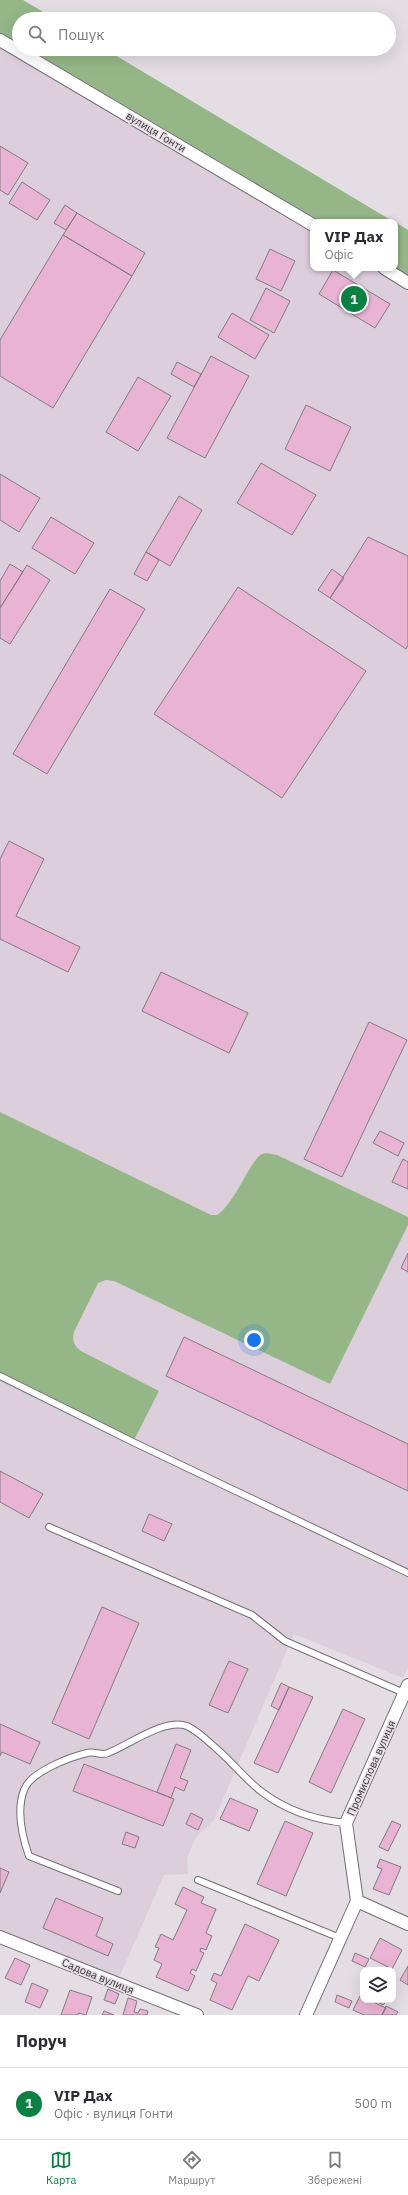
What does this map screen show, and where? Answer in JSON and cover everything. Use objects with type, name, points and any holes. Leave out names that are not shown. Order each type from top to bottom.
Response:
[{"type":"street","name":"вулиця Гонти","points":[[0,40],[12,47]]},
{"type":"street","name":"вулиця Гонти","points":[[27,56],[310,223]]},
{"type":"street","points":[[389,271],[408,283]]},
{"type":"street","name":"Промислова вулиця","points":[[357,1901],[346,1823],[406,1689]]},
{"type":"street","points":[[306,2015],[357,1901],[408,1924]]},
{"type":"street","name":"Садова вулиця","points":[[0,1937],[197,2015]]},
{"type":"lane","points":[[0,1376],[133,1442],[408,1573]]},
{"type":"lane","points":[[49,1528],[252,1615],[285,1642],[406,1689]]},
{"type":"lane","points":[[118,1891],[29,1856],[22,1835],[21,1805],[24,1789],[33,1778],[64,1760],[90,1752],[106,1754],[163,1727],[176,1724],[187,1726],[198,1733],[261,1792],[292,1811],[324,1821],[346,1823]]},
{"type":"lane","points":[[198,1880],[340,1938]]},
{"type":"shaded area","points":[[0,36],[12,43],[12,56],[33,56],[310,223],[310,271],[389,271],[408,283],[408,1667],[403,1678],[294,1634],[214,1820],[196,1837],[187,1858],[188,1874],[164,1875],[119,1978],[0,1932]]},
{"type":"green space","points":[[0,0],[23,0],[43,12],[12,12],[12,47],[0,40]]},
{"type":"green space","points":[[28,56],[117,56],[389,219],[310,219],[310,220]]},
{"type":"green space","points":[[398,224],[408,230],[408,283],[398,271]]},
{"type":"green space","points":[[0,1112],[211,1215],[217,1215],[224,1209],[230,1202],[257,1158],[264,1153],[267,1153],[277,1155],[408,1217],[408,1225],[330,1384],[114,1281],[106,1280],[98,1283],[74,1332],[73,1341],[81,1351],[159,1391],[133,1442],[0,1376]]},
{"type":"building","points":[[0,146],[28,163],[8,195],[0,190]]},
{"type":"building","points":[[22,182],[50,200],[37,220],[9,203]]},
{"type":"building","points":[[65,205],[77,213],[66,230],[54,223]]},
{"type":"building","points":[[77,213],[145,253],[132,276],[63,235]]},
{"type":"building","points":[[63,235],[132,276],[53,408],[0,376],[0,340]]},
{"type":"building","points":[[270,249],[295,261],[281,291],[256,279]]},
{"type":"building","points":[[332,271],[335,271],[390,304],[375,328],[319,294]]},
{"type":"building","points":[[266,288],[290,301],[274,333],[250,320]]},
{"type":"building","points":[[232,313],[269,335],[255,359],[218,337]]},
{"type":"building","points":[[211,356],[249,376],[205,458],[167,438]]},
{"type":"building","points":[[177,362],[201,374],[194,387],[171,374]]},
{"type":"building","points":[[138,377],[171,396],[138,451],[106,432]]},
{"type":"building","points":[[306,405],[351,427],[330,471],[285,449]]},
{"type":"building","points":[[261,463],[316,495],[292,535],[237,503]]},
{"type":"building","points":[[0,474],[40,498],[19,532],[0,520]]},
{"type":"building","points":[[179,496],[202,510],[170,566],[146,552]]},
{"type":"building","points":[[51,517],[94,543],[75,574],[32,548]]},
{"type":"building","points":[[368,537],[408,556],[408,645],[406,649],[330,598]]},
{"type":"building","points":[[146,552],[159,560],[147,581],[134,574]]},
{"type":"building","points":[[10,564],[23,572],[0,608],[0,581]]},
{"type":"building","points":[[27,565],[50,580],[10,644],[0,638],[0,608]]},
{"type":"building","points":[[332,569],[344,578],[330,598],[318,590]]},
{"type":"building","points":[[238,587],[366,671],[282,798],[154,714]]},
{"type":"building","points":[[110,589],[145,609],[47,774],[13,754]]},
{"type":"building","points":[[9,841],[44,859],[16,916],[80,947],[68,972],[0,939],[0,859]]},
{"type":"building","points":[[161,972],[248,1013],[229,1053],[142,1011]]},
{"type":"building","points":[[369,1022],[407,1040],[342,1177],[304,1159]]},
{"type":"building","points":[[380,1131],[404,1143],[398,1156],[373,1143]]},
{"type":"building","points":[[403,1159],[408,1162],[408,1189],[392,1182]]},
{"type":"building","points":[[408,1253],[408,1272],[401,1268]]},
{"type":"building","points":[[184,1337],[408,1444],[408,1491],[166,1376]]},
{"type":"building","points":[[0,1471],[43,1494],[29,1518],[0,1502]]},
{"type":"building","points":[[149,1514],[172,1524],[164,1541],[142,1531]]},
{"type":"building","points":[[102,1607],[139,1623],[89,1739],[52,1723]]},
{"type":"building","points":[[229,1661],[248,1669],[228,1713],[209,1705]]},
{"type":"building","points":[[281,1683],[289,1687],[279,1710],[271,1706]]},
{"type":"building","points":[[289,1687],[313,1697],[278,1773],[254,1763]]},
{"type":"building","points":[[343,1709],[365,1719],[331,1793],[309,1782]]},
{"type":"building","points":[[0,1724],[40,1742],[30,1764],[2,1752],[0,1756]]},
{"type":"building","points":[[176,1744],[191,1750],[180,1778],[188,1781],[184,1791],[175,1787],[171,1798],[157,1792]]},
{"type":"building","points":[[84,1764],[174,1799],[163,1826],[73,1791]]},
{"type":"building","points":[[230,1798],[258,1810],[249,1831],[220,1819]]},
{"type":"building","points":[[191,1813],[203,1819],[198,1830],[186,1824]]},
{"type":"building","points":[[285,1821],[313,1833],[286,1896],[257,1884]]},
{"type":"building","points":[[392,1821],[401,1825],[388,1851],[379,1847]]},
{"type":"building","points":[[126,1832],[139,1837],[135,1848],[122,1844]]},
{"type":"building","points":[[380,1859],[401,1867],[389,1895],[373,1889],[382,1869],[377,1867]]},
{"type":"building","points":[[0,1868],[9,1872],[0,1893]]},
{"type":"building","points":[[183,1887],[204,1897],[201,1903],[216,1909],[206,1933],[212,1936],[206,1950],[201,1948],[200,1951],[204,1953],[196,1971],[192,1969],[190,1973],[195,1976],[188,1991],[156,1977],[162,1964],[154,1960],[159,1948],[155,1947],[161,1934],[173,1940],[187,1910],[175,1904]]},
{"type":"building","points":[[56,1898],[103,1918],[96,1936],[113,1944],[108,1956],[43,1928]]},
{"type":"building","points":[[245,1924],[279,1940],[259,1981],[248,1976],[232,2010],[210,2000],[217,1983],[211,1980],[214,1973],[221,1976]]},
{"type":"building","points":[[380,1938],[402,1950],[393,1967],[388,1967],[370,1958]]},
{"type":"building","points":[[355,1953],[369,1959],[365,1967],[352,1961]]},
{"type":"building","points":[[15,1958],[30,1965],[21,1985],[5,1978]]},
{"type":"building","points":[[408,1966],[408,1985],[400,1980]]},
{"type":"building","points":[[32,1983],[48,1990],[40,2008],[25,2002]]},
{"type":"building","points":[[108,1989],[119,1994],[115,2004],[104,2000]]},
{"type":"building","points":[[70,1990],[92,1997],[86,2015],[78,2013],[78,2015],[61,2015]]},
{"type":"building","points":[[337,1995],[352,2001],[349,2008],[335,2002]]},
{"type":"building","points":[[360,1996],[360,2003],[375,2003],[386,2008],[382,2015],[364,2015],[353,2010]]},
{"type":"building","points":[[128,1998],[137,2001],[134,2012],[138,2013],[140,2009],[148,2011],[147,2015],[123,2015]]},
{"type":"building","points":[[386,2006],[398,2012],[396,2015],[382,2015]]},
{"type":"building","points":[[104,2011],[114,2015],[102,2015]]},
{"type":"place","name":"VIP Дах","points":[[354,299]]}]
